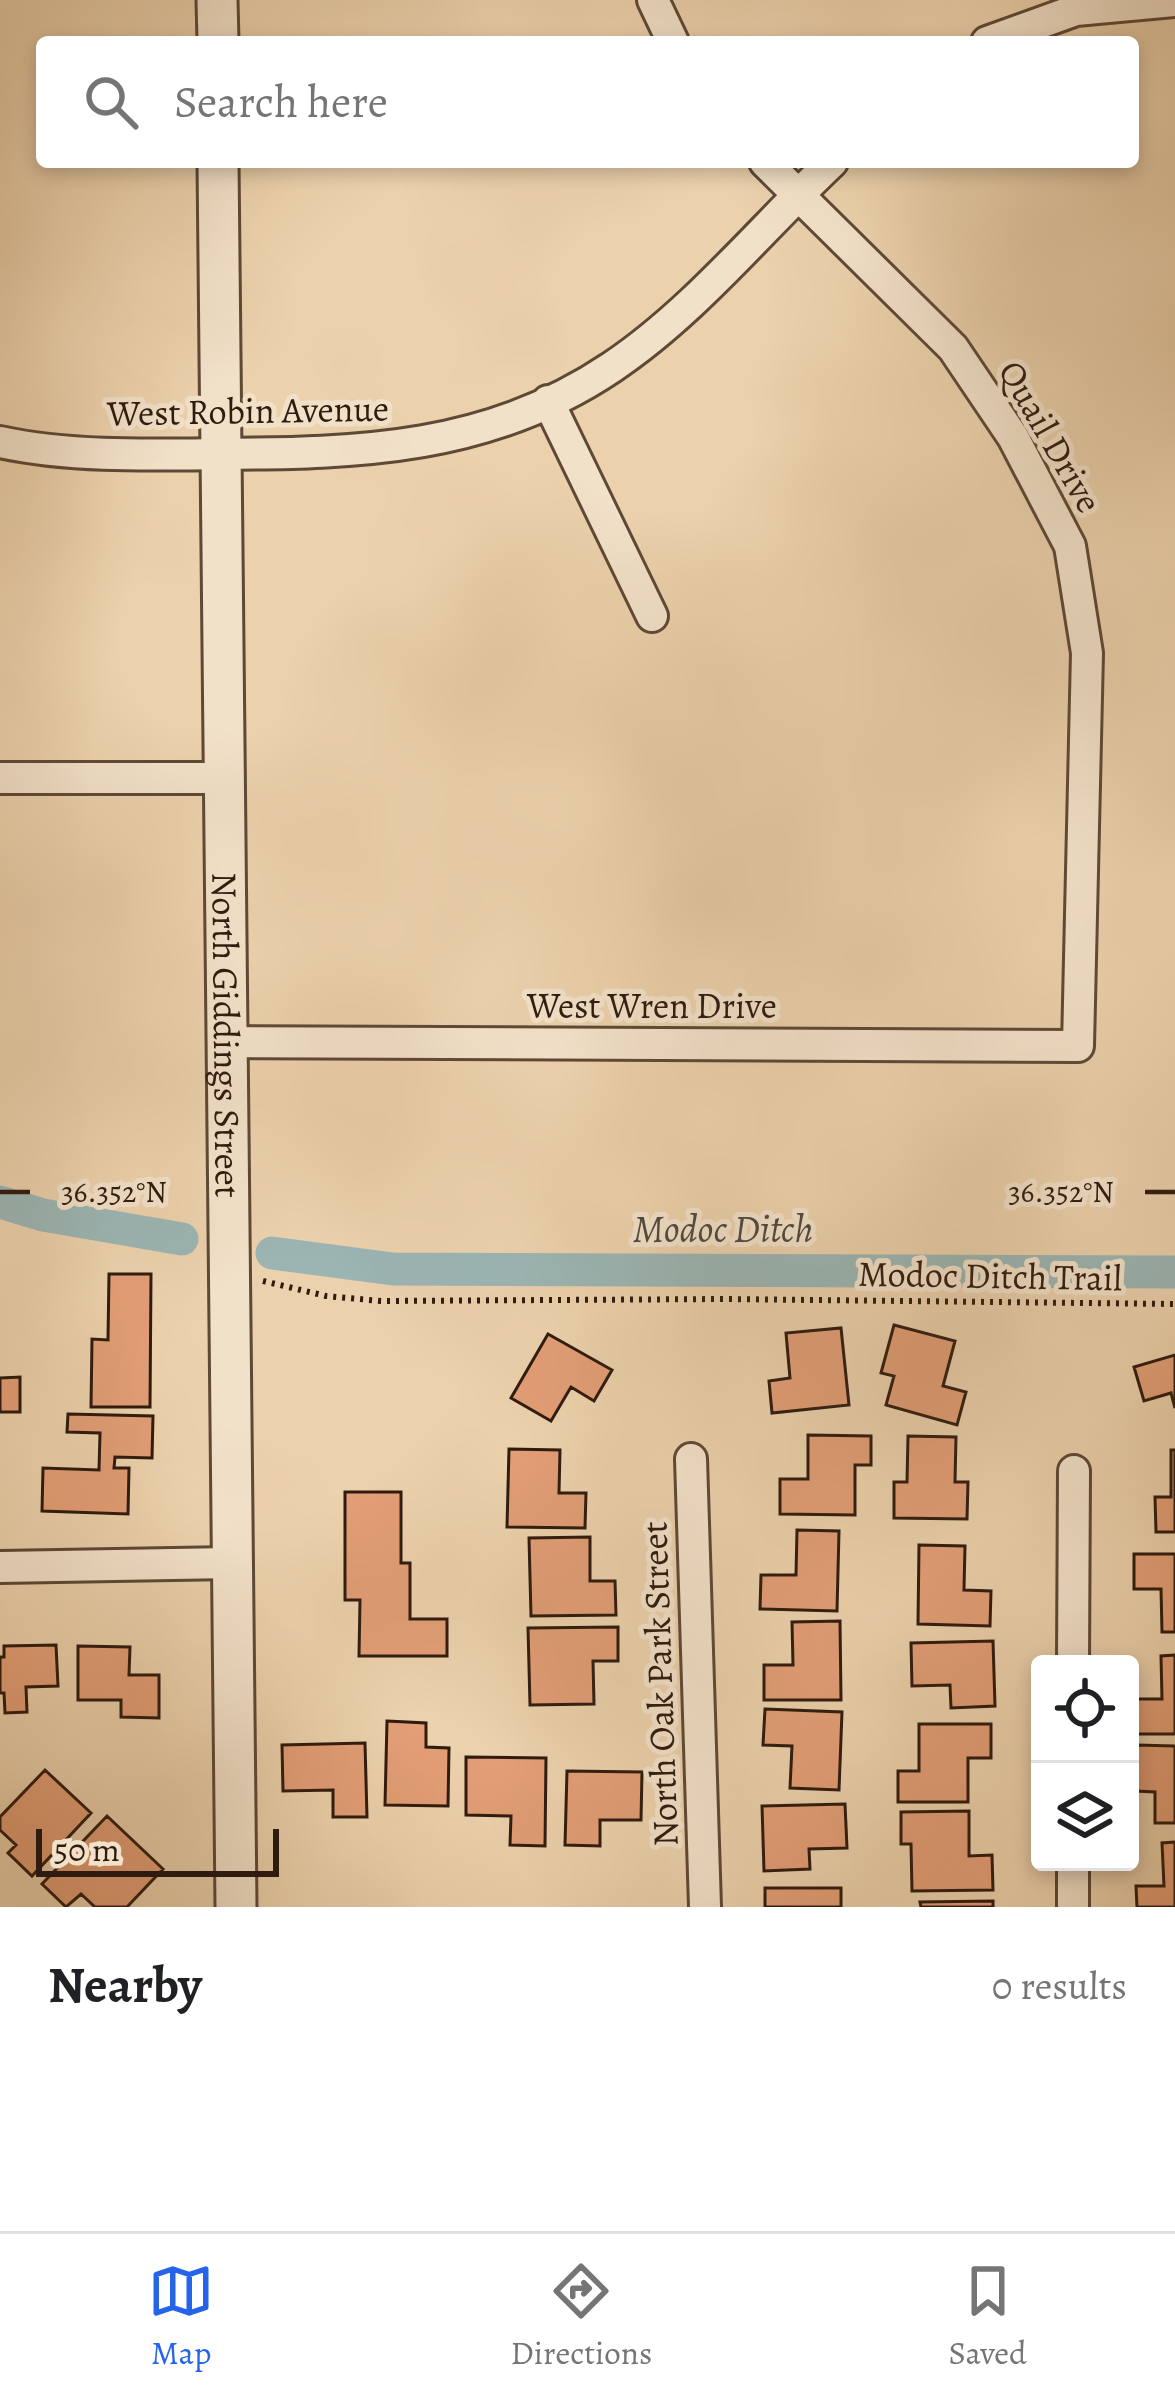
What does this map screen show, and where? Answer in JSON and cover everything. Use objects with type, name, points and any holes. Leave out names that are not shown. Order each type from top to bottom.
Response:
[{"type":"street","points":[[217,0],[218,36]]},
{"type":"street","points":[[652,0],[670,36]]},
{"type":"street","points":[[1004,36],[1076,10],[1175,1]]},
{"type":"street","name":"North Giddings Street","points":[[218,168],[236,1907]]},
{"type":"street","name":"Quail Drive","points":[[770,168],[952,348],[1013,437],[1070,547],[1088,652],[1078,1046]]},
{"type":"street","name":"West Robin Avenue","points":[[0,442],[96,452],[220,454],[392,449],[446,439],[548,401],[611,368],[683,310],[826,168]]},
{"type":"street","points":[[548,401],[652,616]]},
{"type":"street","points":[[0,778],[224,778]]},
{"type":"street","name":"West Wren Drive","points":[[226,1042],[1078,1046]]},
{"type":"street","name":"North Oak Park Street","points":[[691,1459],[705,1907]]},
{"type":"street","points":[[1073,1655],[1074,1471]]},
{"type":"street","points":[[0,1567],[231,1563]]},
{"type":"street","points":[[1073,1871],[1073,1907]]},
{"type":"path","name":"Modoc Ditch Trail","points":[[231,1276],[326,1296],[382,1301],[1175,1304]]},
{"type":"building","points":[[109,1274],[151,1274],[150,1407],[91,1407],[92,1339],[108,1340]]},
{"type":"building","points":[[894,1325],[955,1341],[943,1386],[966,1392],[957,1425],[886,1405],[894,1376],[881,1373]]},
{"type":"building","points":[[841,1328],[849,1405],[772,1413],[769,1381],[790,1378],[786,1333]]},
{"type":"building","points":[[548,1334],[612,1370],[594,1401],[571,1387],[551,1421],[511,1398]]},
{"type":"building","points":[[1175,1355],[1175,1408],[1171,1393],[1144,1401],[1134,1367]]},
{"type":"building","points":[[20,1377],[20,1412],[0,1412],[0,1378]]},
{"type":"building","points":[[68,1414],[153,1416],[152,1458],[115,1457],[114,1468],[129,1468],[128,1514],[42,1511],[43,1468],[99,1470],[100,1433],[67,1432]]},
{"type":"building","points":[[808,1435],[871,1436],[871,1465],[855,1465],[855,1515],[780,1514],[780,1479],[808,1479]]},
{"type":"building","points":[[908,1436],[956,1437],[955,1482],[968,1482],[967,1519],[894,1518],[894,1482],[907,1482]]},
{"type":"building","points":[[509,1449],[560,1450],[559,1493],[586,1493],[585,1528],[507,1527]]},
{"type":"building","points":[[1171,1450],[1175,1450],[1175,1532],[1156,1532],[1155,1497],[1171,1497]]},
{"type":"building","points":[[345,1492],[401,1492],[401,1563],[410,1563],[410,1619],[447,1619],[447,1656],[359,1656],[360,1600],[345,1600]]},
{"type":"building","points":[[797,1530],[839,1531],[837,1611],[760,1609],[761,1575],[796,1575]]},
{"type":"building","points":[[590,1537],[590,1581],[615,1581],[616,1615],[531,1616],[529,1538]]},
{"type":"building","points":[[919,1545],[965,1546],[964,1590],[991,1591],[990,1626],[918,1624]]},
{"type":"building","points":[[1134,1554],[1175,1554],[1175,1632],[1162,1632],[1161,1589],[1134,1589]]},
{"type":"building","points":[[840,1621],[841,1700],[764,1700],[764,1665],[793,1665],[792,1622]]},
{"type":"building","points":[[618,1627],[618,1661],[593,1661],[594,1704],[530,1705],[528,1628]]},
{"type":"building","points":[[993,1641],[995,1706],[951,1708],[950,1685],[912,1686],[911,1643]]},
{"type":"building","points":[[56,1645],[58,1686],[26,1687],[27,1712],[5,1713],[4,1693],[0,1693],[4,1646]]},
{"type":"building","points":[[78,1646],[130,1647],[129,1675],[159,1675],[159,1718],[121,1717],[121,1700],[78,1700]]},
{"type":"building","points":[[1175,1655],[1175,1734],[1139,1734],[1139,1699],[1162,1699],[1161,1656]]},
{"type":"building","points":[[765,1709],[842,1712],[839,1790],[790,1788],[792,1746],[763,1745]]},
{"type":"building","points":[[387,1721],[426,1723],[426,1747],[449,1748],[448,1806],[385,1805]]},
{"type":"building","points":[[919,1724],[991,1724],[991,1758],[968,1758],[968,1802],[898,1802],[898,1771],[919,1771]]},
{"type":"building","points":[[365,1743],[367,1817],[333,1817],[333,1790],[283,1791],[282,1745]]},
{"type":"building","points":[[1139,1745],[1175,1746],[1175,1823],[1155,1823],[1155,1792],[1139,1791]]},
{"type":"building","points":[[466,1757],[546,1758],[545,1846],[510,1845],[511,1816],[466,1815]]},
{"type":"building","points":[[45,1770],[91,1813],[32,1876],[8,1853],[16,1845],[0,1830],[0,1817]]},
{"type":"building","points":[[567,1771],[642,1772],[641,1820],[600,1820],[600,1846],[565,1845]]},
{"type":"building","points":[[845,1804],[847,1848],[809,1849],[810,1869],[764,1871],[762,1806]]},
{"type":"building","points":[[969,1811],[969,1856],[992,1855],[993,1890],[912,1891],[911,1844],[901,1844],[901,1812]]},
{"type":"building","points":[[107,1816],[163,1869],[127,1907],[95,1907],[81,1894],[66,1907],[42,1884]]},
{"type":"building","points":[[1175,1842],[1175,1907],[1137,1907],[1136,1886],[1164,1886],[1162,1843]]},
{"type":"building","points":[[765,1888],[841,1888],[841,1907],[765,1907]]},
{"type":"building","points":[[993,1901],[993,1907],[921,1907],[920,1902]]},
{"type":"waterway","name":"Modoc Ditch","points":[[0,1202],[43,1215],[182,1239]]},
{"type":"waterway","name":"Modoc Ditch","points":[[272,1253],[393,1269],[1175,1272]]}]
